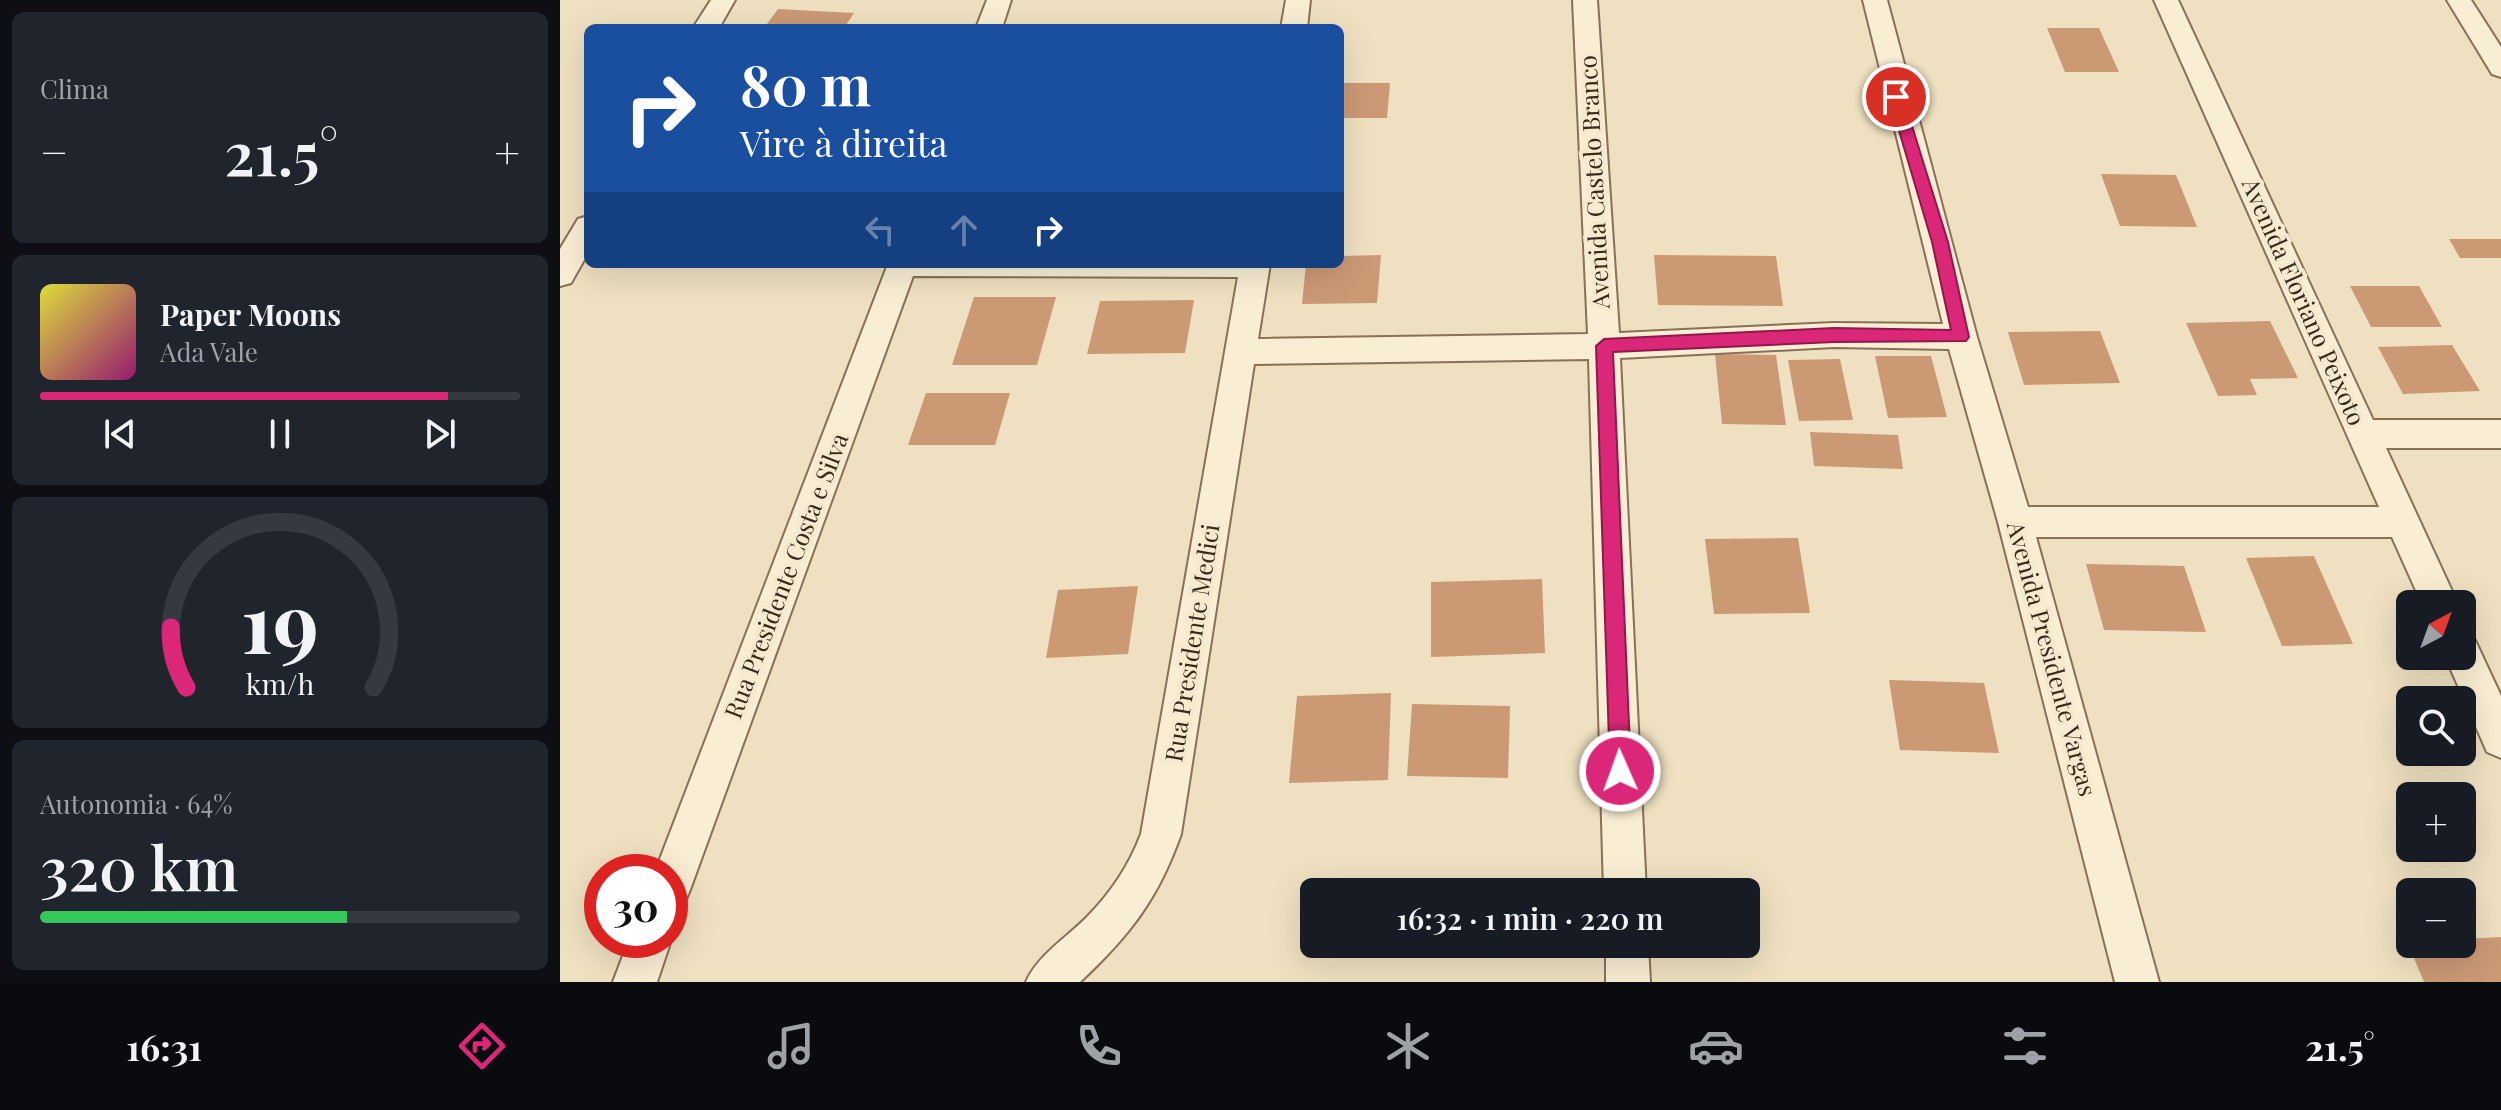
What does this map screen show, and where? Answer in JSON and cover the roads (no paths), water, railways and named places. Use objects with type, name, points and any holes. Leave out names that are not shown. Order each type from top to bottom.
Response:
[{"type":"street","points":[[708,24],[723,0]]},
{"type":"street","points":[[990,24],[999,0]]},
{"type":"street","points":[[1295,24],[1298,0]]},
{"type":"street","name":"Avenida Castelo Branco","points":[[1585,0],[1604,346],[1624,878]]},
{"type":"street","name":"Avenida Presidente Vargas","points":[[1875,0],[1896,97],[1940,242],[1961,337],[2015,522],[2137,982]]},
{"type":"street","name":"Avenida Floriano Peixoto","points":[[2166,0],[2434,590]]},
{"type":"street","points":[[2459,0],[2501,68]]},
{"type":"street","points":[[560,275],[584,234]]},
{"type":"street","name":"Rua Presidente Costa e Silva","points":[[682,854],[902,268]]},
{"type":"street","name":"Rua Presidente Medici","points":[[1048,982],[1115,920],[1136,894],[1152,862],[1161,834],[1255,268]]},
{"type":"street","points":[[1241,352],[1604,346],[1834,335],[1961,337]]},
{"type":"street","points":[[2363,434],[2501,434]]},
{"type":"street","points":[[2015,522],[2404,522]]},
{"type":"street","points":[[2470,670],[2501,739]]},
{"type":"street","points":[[635,982],[644,958]]},
{"type":"street","points":[[1627,958],[1628,982]]}]
